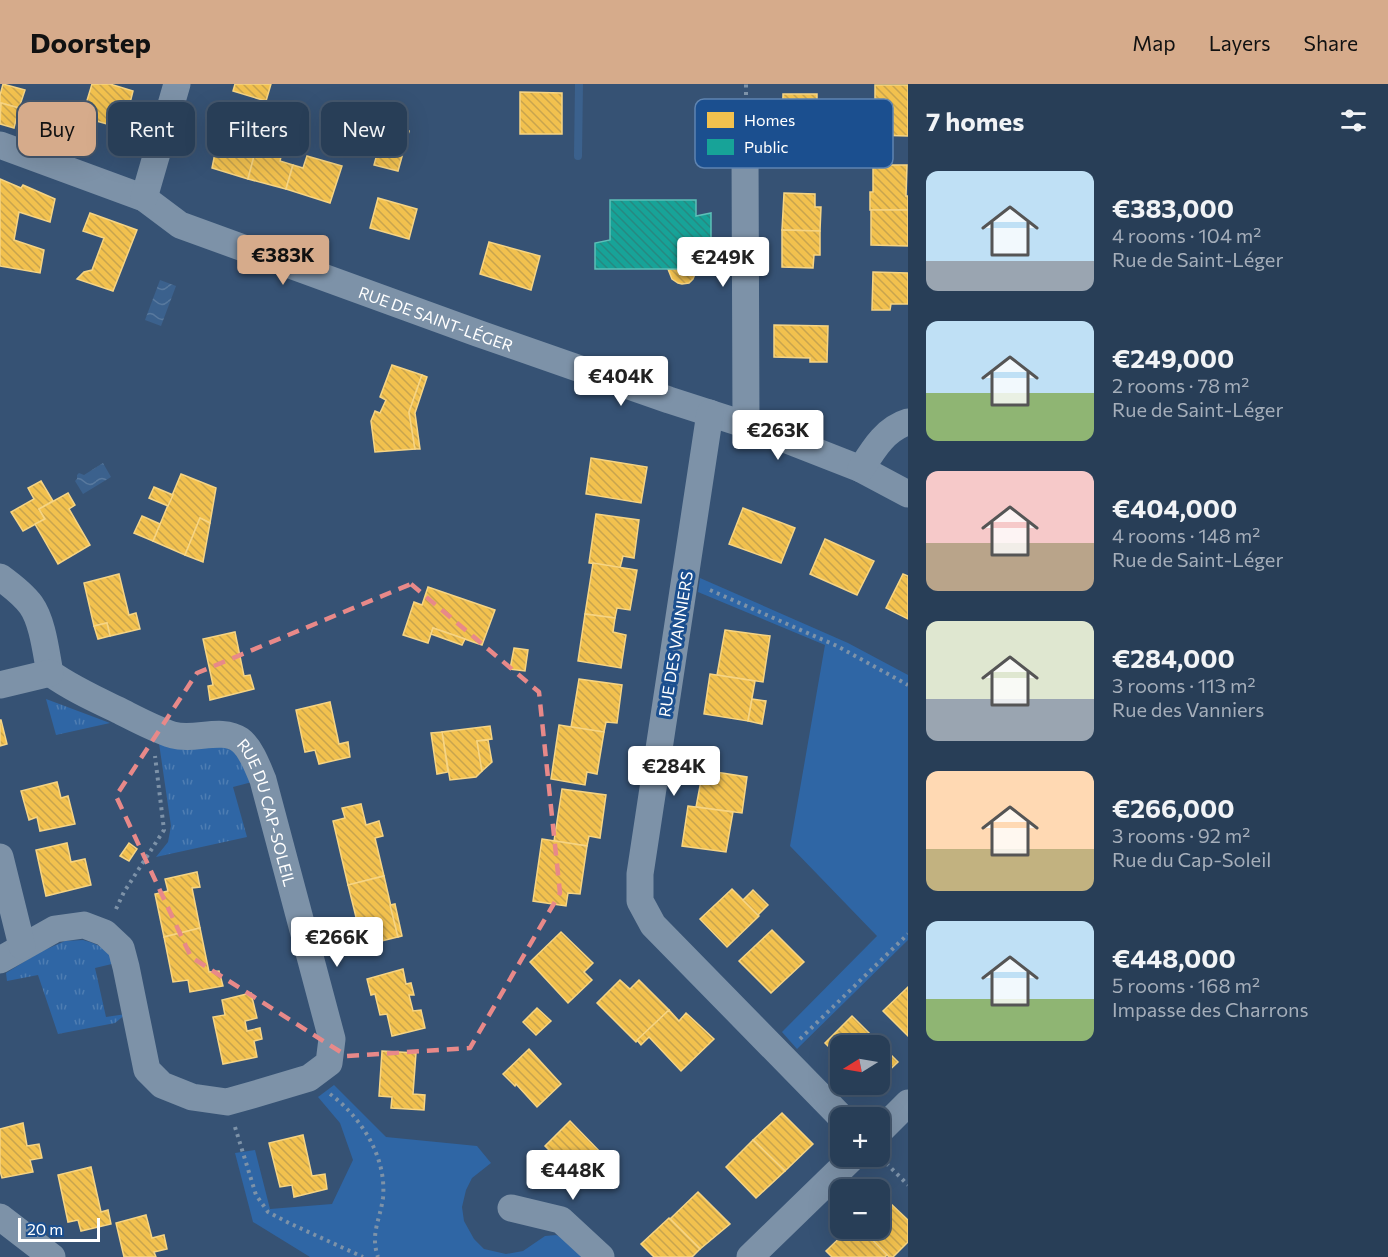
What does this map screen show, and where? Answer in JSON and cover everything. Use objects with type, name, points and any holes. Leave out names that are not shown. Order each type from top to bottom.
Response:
[{"type":"street","points":[[144,198],[177,84]]},
{"type":"street","name":"RUE DE SAINT-LÉGER","points":[[0,145],[144,198],[180,225],[477,333],[746,424],[861,469],[908,494]]},
{"type":"street","points":[[745,168],[746,424]]},
{"type":"street","name":"RUE DES VANNIERS","points":[[710,413],[640,874],[640,901],[653,925],[831,1107]]},
{"type":"street","points":[[861,469],[876,444],[900,425],[908,422]]},
{"type":"street","points":[[0,577],[18,591],[32,607],[40,625],[50,673],[0,685]]},
{"type":"street","name":"RUE DU CAP-SOLEIL","points":[[50,673],[65,684],[155,729],[194,737],[225,734],[241,741],[253,756],[263,780],[332,1039],[329,1063],[309,1078],[227,1102],[192,1098],[162,1085],[147,1070],[121,948],[105,933]]},
{"type":"street","points":[[0,857],[11,953],[55,929],[84,926],[105,933]]},
{"type":"street","points":[[890,1121],[908,1103]]},
{"type":"street","points":[[750,1257],[843,1167]]},
{"type":"street","points":[[511,1208],[561,1220],[602,1257]]},
{"type":"street","points":[[0,1217],[52,1257]]},
{"type":"path","points":[[746,84],[746,99]]},
{"type":"path","points":[[685,580],[837,646],[908,685]]},
{"type":"path","points":[[105,933],[124,892],[164,830],[154,749],[155,729]]},
{"type":"path","points":[[784,1058],[795,1044],[908,934]]},
{"type":"path","points":[[309,1078],[341,1102],[356,1119],[371,1142],[379,1161],[383,1197],[374,1236],[378,1257]]},
{"type":"path","points":[[227,1102],[256,1195],[268,1212],[363,1257]]},
{"type":"path","points":[[890,1166],[908,1185]]},
{"type":"highlighted area","points":[[411,584],[539,692],[560,893],[470,1048],[347,1056],[191,957],[116,796],[197,673]]},
{"type":"green space","points":[[700,578],[848,643],[908,675],[908,940],[797,1049],[782,1032],[877,936],[790,846],[825,645],[698,592]]},
{"type":"green space","points":[[46,699],[110,723],[56,735]]},
{"type":"green space","points":[[159,743],[224,747],[235,752],[252,782],[233,787],[247,837],[156,857],[168,842],[171,826]]},
{"type":"green space","points":[[83,940],[102,948],[116,963],[95,968],[106,1017],[126,1014],[115,1023],[58,1034],[38,975],[7,981],[6,973],[40,952],[65,941]]},
{"type":"green space","points":[[334,1085],[386,1137],[477,1146],[491,1163],[472,1178],[462,1207],[464,1221],[474,1239],[484,1249],[506,1254],[523,1251],[545,1236],[556,1235],[568,1240],[585,1257],[310,1257],[253,1222],[235,1153],[255,1150],[270,1209],[332,1204],[353,1160],[340,1123],[318,1097]]},
{"type":"water","points":[[160,280],[176,286],[161,326],[145,320]]},
{"type":"water","points":[[103,463],[111,477],[83,494],[75,481],[77,475],[79,473],[84,475]]},
{"type":"building: Homes","points":[[3,84],[25,90],[21,102],[18,102],[18,108],[1,103],[0,107]]},
{"type":"building: Homes","points":[[92,84],[110,84],[133,91],[130,102],[108,102],[108,124],[96,121],[96,102],[87,102]]},
{"type":"building: Homes","points":[[235,84],[271,84],[266,101],[233,91]]},
{"type":"building: Homes","points":[[875,85],[908,85],[908,136],[893,136],[893,99],[875,99]]},
{"type":"building: Homes","points":[[520,92],[562,93],[562,134],[520,134]]},
{"type":"building: Homes","points":[[783,94],[817,94],[817,99],[783,99]]},
{"type":"building: Homes","points":[[1,103],[18,108],[14,128],[0,124]]},
{"type":"building: Homes","points":[[214,156],[254,156],[248,179],[212,168]]},
{"type":"building: Homes","points":[[254,156],[281,156],[280,161],[293,165],[286,189],[248,179]]},
{"type":"building: Homes","points":[[307,156],[342,166],[330,203],[286,189],[293,165],[303,168]]},
{"type":"building: Homes","points":[[376,156],[402,156],[398,171],[374,165]]},
{"type":"building: Homes","points":[[907,165],[908,210],[870,210],[870,192],[873,192],[873,168]]},
{"type":"building: Homes","points":[[0,179],[21,188],[23,185],[55,199],[50,222],[19,212],[14,240],[44,250],[40,273],[0,266]]},
{"type":"building: Homes","points":[[784,193],[815,194],[815,207],[821,207],[820,231],[782,230]]},
{"type":"building: Homes","points":[[378,198],[417,209],[409,239],[370,228]]},
{"type":"building: Homes","points":[[871,210],[908,210],[908,246],[871,245]]},
{"type":"building: Homes","points":[[90,213],[137,230],[113,291],[77,279],[84,272],[92,270],[104,238],[83,231]]},
{"type":"building: Homes","points":[[782,230],[820,231],[820,255],[814,255],[813,268],[782,267]]},
{"type":"building: Homes","points":[[489,242],[540,256],[531,290],[480,274]]},
{"type":"building: Homes","points":[[668,269],[697,269],[689,283],[682,284],[672,279]]},
{"type":"building: Homes","points":[[873,272],[908,273],[908,304],[891,304],[890,310],[872,310]]},
{"type":"building: Homes","points":[[774,325],[828,326],[827,362],[810,362],[810,358],[774,357]]},
{"type":"building: Homes","points":[[392,365],[422,375],[409,412],[415,449],[375,452],[371,421],[375,411],[380,413],[386,400],[380,397]]},
{"type":"building: Homes","points":[[422,375],[427,377],[415,413],[420,449],[415,449],[409,412]]},
{"type":"building: Homes","points":[[591,458],[647,467],[641,503],[586,494]]},
{"type":"building: Homes","points":[[181,474],[216,488],[210,523],[200,518],[185,555],[153,541]]},
{"type":"building: Homes","points":[[41,481],[53,501],[39,509],[45,519],[23,531],[11,512],[34,499],[28,488]]},
{"type":"building: Homes","points":[[154,487],[173,495],[168,506],[149,498]]},
{"type":"building: Homes","points":[[68,493],[75,505],[69,509],[90,545],[58,564],[35,524],[45,519],[39,509]]},
{"type":"building: Homes","points":[[743,508],[795,528],[781,563],[729,544]]},
{"type":"building: Homes","points":[[596,514],[639,520],[634,558],[623,556],[620,568],[589,563]]},
{"type":"building: Homes","points":[[142,516],[160,524],[153,541],[134,533]]},
{"type":"building: Homes","points":[[200,518],[210,523],[203,562],[185,555]]},
{"type":"building: Homes","points":[[825,539],[874,561],[857,595],[810,574]]},
{"type":"building: Homes","points":[[593,563],[637,570],[630,610],[617,608],[615,618],[585,614]]},
{"type":"building: Homes","points":[[119,574],[129,615],[136,613],[140,629],[110,636],[107,623],[94,626],[84,583]]},
{"type":"building: Homes","points":[[903,574],[908,576],[908,619],[886,608]]},
{"type":"building: Homes","points":[[428,587],[495,610],[482,645],[433,628],[428,643],[403,635],[414,602],[422,605]]},
{"type":"building: Homes","points":[[585,614],[615,618],[613,632],[626,635],[621,668],[578,661]]},
{"type":"building: Homes","points":[[107,623],[110,636],[98,639],[94,626]]},
{"type":"building: Homes","points":[[433,628],[465,639],[462,645],[431,634]]},
{"type":"building: Homes","points":[[725,630],[770,636],[763,682],[717,675]]},
{"type":"building: Homes","points":[[235,632],[244,676],[250,675],[254,689],[210,700],[208,686],[213,685],[203,639]]},
{"type":"building: Homes","points":[[514,648],[528,650],[525,671],[510,669]]},
{"type":"building: Homes","points":[[710,674],[755,681],[748,721],[704,714]]},
{"type":"building: Homes","points":[[579,679],[622,685],[617,723],[606,722],[604,732],[571,727]]},
{"type":"building: Homes","points":[[752,699],[766,701],[762,724],[748,721]]},
{"type":"building: Homes","points":[[330,702],[339,744],[348,742],[350,757],[319,764],[315,750],[305,752],[296,710]]},
{"type":"building: Homes","points":[[0,720],[7,744],[0,746]]},
{"type":"building: Homes","points":[[559,725],[604,732],[597,774],[587,772],[585,785],[551,779]]},
{"type":"building: Homes","points":[[490,726],[492,739],[477,741],[482,771],[476,777],[450,780],[442,732]]},
{"type":"building: Homes","points":[[442,732],[448,772],[437,774],[431,733]]},
{"type":"building: Homes","points":[[488,740],[492,762],[482,771],[477,741]]},
{"type":"building: Homes","points":[[703,770],[747,777],[742,813],[696,807]]},
{"type":"building: Homes","points":[[57,782],[61,798],[68,796],[75,824],[40,831],[37,817],[29,820],[21,791]]},
{"type":"building: Homes","points":[[562,789],[606,795],[600,838],[589,836],[587,846],[554,841]]},
{"type":"building: Homes","points":[[361,804],[366,825],[379,821],[383,836],[375,838],[384,876],[348,885],[333,821],[345,818],[342,808]]},
{"type":"building: Homes","points":[[688,806],[733,812],[726,852],[682,846]]},
{"type":"building: Homes","points":[[542,839],[587,846],[580,894],[568,893],[566,906],[533,901]]},
{"type":"building: Homes","points":[[67,843],[71,862],[85,859],[91,885],[46,896],[36,850]]},
{"type":"building: Homes","points":[[129,843],[137,849],[129,861],[120,856]]},
{"type":"building: Homes","points":[[197,872],[200,887],[192,888],[200,928],[164,937],[155,894],[168,891],[165,879]]},
{"type":"building: Homes","points":[[384,876],[398,937],[373,943],[370,931],[360,933],[348,885]]},
{"type":"building: Homes","points":[[732,889],[759,916],[727,947],[700,919]]},
{"type":"building: Homes","points":[[753,890],[768,905],[758,915],[743,900]]},
{"type":"building: Homes","points":[[395,904],[402,936],[398,937],[390,905]]},
{"type":"building: Homes","points":[[200,928],[209,972],[219,971],[223,986],[190,992],[188,980],[173,982],[164,937]]},
{"type":"building: Homes","points":[[772,930],[804,962],[771,993],[739,961]]},
{"type":"building: Homes","points":[[561,932],[593,963],[584,972],[592,980],[568,1003],[530,962]]},
{"type":"building: Homes","points":[[403,969],[406,984],[411,983],[414,995],[409,995],[413,1011],[421,1010],[425,1028],[392,1036],[387,1014],[380,1015],[375,994],[371,995],[367,979]]},
{"type":"building: Homes","points":[[620,980],[630,989],[639,980],[669,1010],[636,1042],[597,1003]]},
{"type":"building: Homes","points":[[908,987],[908,1036],[883,1011]]},
{"type":"building: Homes","points":[[251,993],[257,1018],[245,1021],[247,1031],[260,1028],[262,1039],[254,1041],[257,1057],[223,1064],[213,1017],[225,1015],[222,1000]]},
{"type":"building: Homes","points":[[537,1008],[551,1021],[536,1035],[523,1022]]},
{"type":"building: Homes","points":[[669,1010],[679,1021],[686,1013],[714,1039],[681,1071],[649,1037],[641,1045],[637,1040]]},
{"type":"building: Homes","points":[[852,1016],[871,1035],[833,1035]]},
{"type":"building: Homes","points":[[830,1038],[830,1048],[825,1043]]},
{"type":"building: Homes","points":[[529,1049],[561,1084],[537,1107],[516,1084],[515,1086],[503,1074]]},
{"type":"building: Homes","points":[[382,1051],[416,1053],[413,1094],[425,1095],[424,1110],[391,1108],[392,1097],[379,1096]]},
{"type":"building: Homes","points":[[890,1054],[898,1062],[890,1070]]},
{"type":"building: Homes","points":[[782,1113],[813,1144],[785,1171],[753,1140]]},
{"type":"building: Homes","points":[[570,1121],[604,1156],[581,1178],[561,1157],[558,1159],[545,1146]]},
{"type":"building: Homes","points":[[23,1123],[27,1146],[39,1144],[42,1158],[30,1160],[33,1172],[2,1178],[0,1129]]},
{"type":"building: Homes","points":[[303,1135],[312,1176],[325,1174],[327,1189],[294,1197],[292,1185],[280,1187],[269,1143]]},
{"type":"building: Homes","points":[[753,1140],[785,1171],[756,1198],[726,1167]]},
{"type":"building: Homes","points":[[91,1167],[101,1212],[108,1210],[111,1224],[81,1231],[78,1220],[68,1222],[58,1175]]},
{"type":"building: Homes","points":[[698,1192],[730,1224],[700,1249],[670,1219]]},
{"type":"building: Homes","points":[[890,1203],[908,1220],[908,1242],[893,1257],[889,1257],[871,1239],[890,1239]]},
{"type":"building: Homes","points":[[146,1215],[152,1238],[164,1235],[167,1249],[154,1252],[156,1257],[124,1257],[116,1223]]},
{"type":"building: Homes","points":[[669,1218],[700,1249],[692,1257],[654,1257],[641,1244]]},
{"type":"building: Homes","points":[[839,1239],[872,1239],[887,1255],[885,1257],[832,1257],[826,1251]]},
{"type":"building: Public","points":[[610,200],[696,200],[696,216],[711,213],[711,258],[696,258],[697,269],[595,269],[595,243],[610,240]]},
{"type":"waterway","points":[[578,156],[579,84]]}]
